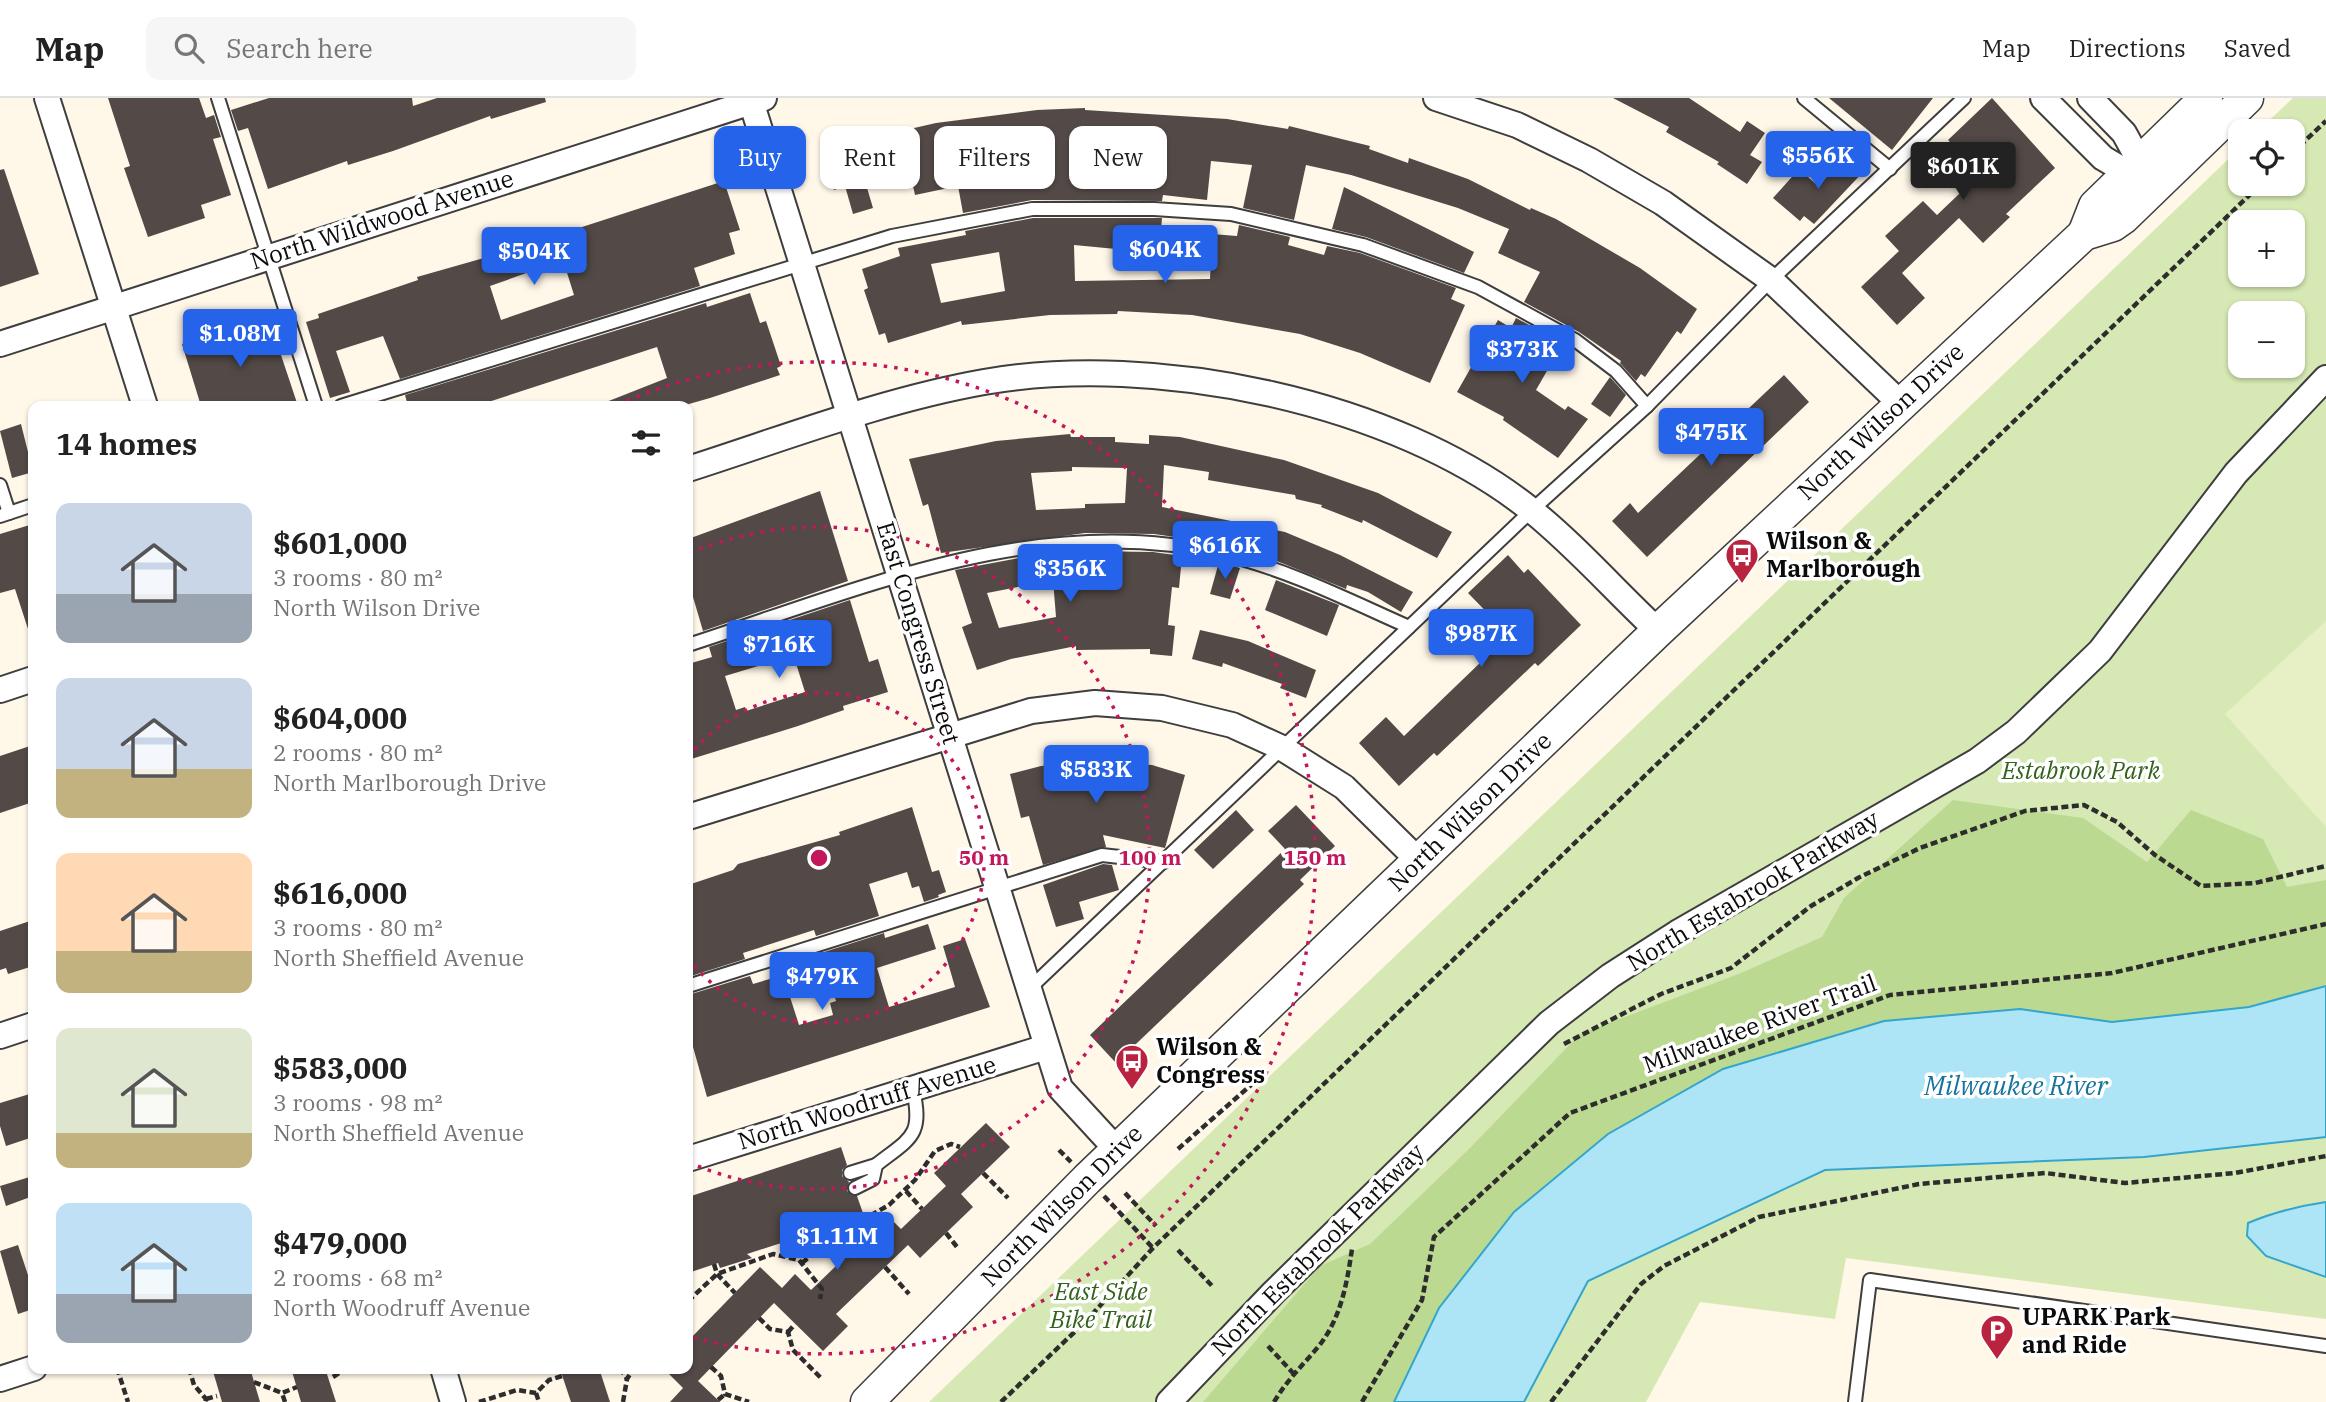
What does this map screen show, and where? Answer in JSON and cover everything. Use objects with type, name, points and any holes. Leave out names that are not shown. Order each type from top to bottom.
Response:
[{"type":"street","points":[[47,98],[143,401]]},
{"type":"street","points":[[1436,98],[1517,125],[1590,160],[1663,203],[1771,279],[1900,403]]},
{"type":"street","points":[[2043,98],[2104,158],[2141,174]]},
{"type":"street","points":[[2090,98],[2124,132],[2141,174]]},
{"type":"street","name":"North Wilson Drive","points":[[867,1402],[1117,1150],[1658,631],[2084,234],[2113,225],[2141,174],[2206,98]]},
{"type":"street","name":"North Wilson Drive","points":[[2141,174],[2247,98]]},
{"type":"street","name":"North Wildwood Avenue","points":[[0,344],[755,99]]},
{"type":"street","name":"East Congress Street","points":[[755,99],[803,262],[1060,1088],[1117,1150]]},
{"type":"street","points":[[693,467],[852,417],[945,390],[987,382],[1128,374],[1188,379],[1282,397],[1344,414],[1424,444],[1497,485],[1532,510],[1658,631]]},
{"type":"street","name":"North Estabrook Parkway","points":[[1169,1402],[1273,1293],[1549,1024],[1610,976],[1676,933],[1977,761],[2025,723],[2100,651],[2236,473],[2326,377]]},
{"type":"street","points":[[0,690],[28,681]]},
{"type":"street","points":[[693,815],[1031,711],[1095,703],[1162,708],[1232,725],[1282,748],[1343,787],[1419,861]]},
{"type":"street","points":[[0,1036],[28,1027]]},
{"type":"street","name":"North Woodruff Avenue","points":[[693,1157],[1046,1047]]},
{"type":"street","points":[[0,1380],[28,1370]]},
{"type":"street","points":[[445,1374],[453,1402]]},
{"type":"lane","points":[[219,98],[314,401]]},
{"type":"lane","points":[[1804,98],[1890,169]]},
{"type":"lane","points":[[1028,990],[1532,510],[1647,406],[1771,279],[1965,98]]},
{"type":"lane","points":[[357,401],[892,236],[1032,209],[1154,209],[1231,214],[1363,245],[1478,287],[1575,340],[1616,371],[1647,406]]},
{"type":"lane","points":[[0,485],[4,515],[28,507]]},
{"type":"lane","points":[[693,643],[901,576],[991,552],[1102,540],[1156,542],[1223,554],[1300,579],[1409,628]]},
{"type":"lane","points":[[693,984],[1102,855],[1164,862]]},
{"type":"lane","points":[[850,1174],[877,1165],[908,1140],[919,1118],[913,1089]]},
{"type":"lane","points":[[855,1188],[873,1179],[877,1165]]},
{"type":"lane","points":[[1855,1402],[1870,1280],[2326,1346]]},
{"type":"path","points":[[2305,141],[2326,121]]},
{"type":"path","points":[[1001,1402],[1085,1322],[1153,1248],[2249,196]]},
{"type":"path","points":[[1555,1052],[1565,1043],[1603,1021],[1661,994],[1731,968],[1811,906],[1858,878],[1920,848],[2025,811],[2084,805],[2117,822],[2155,855],[2201,886],[2255,883],[2326,866]]},
{"type":"path","name":"Milwaukee River Trail","points":[[1362,1402],[1422,1300],[1434,1237],[1570,1113],[1890,995],[2112,973],[2326,924]]},
{"type":"path","points":[[1178,1149],[1259,1078],[1251,1071]]},
{"type":"path","points":[[803,1263],[834,1236],[880,1212],[906,1191],[935,1152],[951,1144],[960,1147]]},
{"type":"path","points":[[1059,1150],[1072,1164]]},
{"type":"path","points":[[1551,1402],[1641,1284],[1664,1266],[1759,1217],[1919,1184],[2045,1173],[2125,1183],[2235,1173],[2326,1156]]},
{"type":"path","points":[[983,1173],[1008,1198]]},
{"type":"path","points":[[906,1191],[922,1209]]},
{"type":"path","points":[[1125,1193],[1156,1226]]},
{"type":"path","points":[[1105,1197],[1153,1248]]},
{"type":"path","points":[[946,1233],[957,1247]]},
{"type":"path","points":[[1274,1402],[1293,1373],[1319,1346],[1332,1323],[1344,1297],[1352,1245]]},
{"type":"path","points":[[1178,1250],[1214,1288]]},
{"type":"path","points":[[693,1296],[718,1274],[773,1254],[803,1263],[822,1289],[820,1299]]},
{"type":"path","points":[[715,1265],[718,1274],[735,1293]]},
{"type":"path","points":[[885,1268],[909,1294]]},
{"type":"path","points":[[759,1318],[771,1329],[788,1332]]},
{"type":"path","points":[[788,1332],[795,1324]]},
{"type":"path","points":[[788,1332],[793,1350],[822,1379]]},
{"type":"path","points":[[1268,1346],[1293,1373]]},
{"type":"path","points":[[711,1367],[721,1376],[725,1394]]},
{"type":"path","points":[[119,1374],[128,1402]]},
{"type":"path","points":[[191,1374],[194,1385],[206,1400],[217,1396]]},
{"type":"path","points":[[333,1377],[338,1374]]},
{"type":"path","points":[[624,1374],[627,1379]]},
{"type":"path","points":[[624,1402],[630,1374]]},
{"type":"path","points":[[536,1393],[549,1380],[562,1376]]},
{"type":"path","points":[[254,1382],[282,1393],[297,1387]]},
{"type":"path","points":[[479,1402],[517,1390],[536,1393]]},
{"type":"path","points":[[282,1393],[285,1402]]},
{"type":"path","points":[[536,1393],[539,1402]]},
{"type":"path","points":[[719,1401],[725,1394]]},
{"type":"path","points":[[725,1394],[749,1402]]},
{"type":"green space","name":"Estabrook Park","points":[[2293,98],[2326,98],[2326,986],[2112,1022],[2020,1009],[1884,1021],[1723,1069],[1439,1308],[1394,1402],[929,1402],[2228,159],[2228,196],[2305,196],[2305,119],[2271,119]]},
{"type":"green space","points":[[2326,621],[2326,827],[2225,714]]},
{"type":"green space","points":[[1953,800],[2083,818],[2147,862],[2191,810],[2263,839],[2287,887],[2326,880],[2326,986],[2249,1007],[2112,1022],[2020,1009],[1884,1021],[1723,1069],[1439,1308],[1394,1402],[1203,1402],[1320,1266],[1370,1244],[1468,1150],[1580,1034],[1741,973],[1822,937],[1844,898]]},
{"type":"green space","points":[[2326,1137],[2326,1202],[2287,1208],[2304,1271],[2326,1277],[2326,1319],[1846,1258],[1835,1319],[1700,1302],[1646,1402],[1524,1402],[1588,1281],[1825,1170],[2144,1157]]},
{"type":"water","name":"Milwaukee River","points":[[2326,986],[2326,1137],[2144,1157],[1825,1170],[1588,1281],[1524,1402],[1394,1402],[1439,1308],[1514,1212],[1608,1134],[1723,1069],[1884,1021],[2020,1009],[2112,1022],[2249,1007]]},
{"type":"water","points":[[2326,1202],[2326,1277],[2266,1256],[2247,1236],[2248,1223],[2287,1210]]},
{"type":"building","points":[[108,98],[199,98],[206,118],[214,115],[221,137],[213,139],[231,195],[201,205],[205,218],[148,237],[124,168],[130,166]]},
{"type":"building","points":[[269,98],[412,98],[413,106],[437,98],[545,98],[546,102],[491,119],[490,116],[393,151],[348,165],[347,161],[268,189],[248,128],[238,131],[231,110]]},
{"type":"building","points":[[1613,98],[1689,98],[1740,132],[1747,121],[1765,133],[1750,155],[1762,162],[1747,184],[1717,164],[1719,162],[1666,132],[1669,127]]},
{"type":"building","points":[[1829,98],[1933,98],[1892,150]]},
{"type":"building","points":[[1992,98],[2055,168],[2006,214],[2010,217],[1983,243],[1959,218],[1902,273],[1925,298],[1897,325],[1861,287],[1899,251],[1885,236],[1923,201],[1937,215],[1980,174],[1948,140]]},
{"type":"building","points":[[1085,108],[1227,119],[1288,129],[1289,126],[1370,146],[1369,149],[1408,163],[1409,158],[1468,179],[1530,210],[1531,208],[1556,219],[1640,268],[1697,309],[1681,334],[1677,331],[1645,377],[1641,374],[1636,381],[1621,361],[1579,332],[1524,302],[1540,272],[1498,253],[1509,229],[1458,208],[1351,175],[1306,165],[1294,220],[1243,208],[1252,165],[1211,161],[1207,200],[1163,195],[1162,201],[1032,200],[963,213],[959,189],[1055,189],[1055,126],[934,126],[934,189],[944,189],[915,195],[914,189],[920,189],[920,127],[1037,110]]},
{"type":"building","points":[[1849,154],[1865,170],[1814,224],[1804,216],[1800,221],[1773,198],[1799,169],[1818,186]]},
{"type":"building","points":[[4,169],[39,274],[0,287],[0,170]]},
{"type":"building","points":[[714,184],[714,189],[727,189],[740,230],[729,233],[735,254],[694,268],[700,286],[400,379],[383,336],[336,351],[350,392],[330,398],[306,322],[319,318],[318,314],[418,280],[417,277],[512,250],[511,248],[544,236],[545,239]],"holes":[[[563,260],[574,295],[501,320],[490,286]]]},
{"type":"building","points":[[1344,187],[1474,252],[1464,273],[1366,237],[1332,229]]},
{"type":"building","points":[[846,189],[867,189],[873,208],[853,214]]},
{"type":"building","points":[[1033,218],[1162,218],[1161,230],[1237,236],[1239,225],[1290,237],[1288,245],[1324,255],[1327,246],[1360,253],[1456,288],[1451,299],[1465,305],[1430,383],[1360,353],[1300,334],[1192,315],[1118,311],[1117,314],[1050,315],[962,325],[961,321],[888,343],[885,333],[879,335],[864,290],[868,288],[862,269],[900,256],[898,248],[966,235],[965,231]],"holes":[[[1074,245],[1211,258],[1210,279],[1075,281]],[[999,252],[1005,291],[941,303],[931,264]]]},
{"type":"building","points":[[750,293],[760,323],[766,321],[781,366],[777,368],[780,375],[693,403],[609,401],[667,378],[657,347],[491,401],[407,401],[405,395],[706,303],[707,307]]},
{"type":"building","points":[[1516,318],[1563,343],[1536,390],[1565,410],[1568,406],[1588,419],[1558,458],[1503,420],[1504,417],[1457,392],[1498,320],[1511,328]]},
{"type":"building","points":[[270,322],[296,401],[199,401],[182,344],[233,327],[235,334]]},
{"type":"building","points":[[1784,375],[1809,402],[1647,557],[1612,521],[1630,503],[1638,513]]},
{"type":"building","points":[[1610,377],[1626,395],[1610,417],[1591,404]]},
{"type":"building","points":[[21,424],[28,452],[28,473],[12,478],[0,431]]},
{"type":"building","points":[[1070,434],[1071,437],[1115,437],[1115,442],[1149,444],[1149,435],[1180,437],[1284,460],[1378,493],[1452,532],[1437,558],[1363,520],[1362,523],[1321,507],[1322,505],[1296,499],[1295,495],[1208,480],[1209,472],[1164,465],[1162,507],[1285,532],[1340,555],[1413,592],[1401,612],[1368,592],[1347,585],[1346,589],[1245,548],[1245,551],[1224,544],[1154,534],[1085,533],[941,553],[928,504],[923,506],[909,459],[996,441]],"holes":[[[1072,467],[1127,468],[1125,503],[1085,504],[1085,508],[1036,510],[1031,473],[1072,471]]]},
{"type":"building","points":[[820,491],[848,581],[703,631],[693,597],[693,537]]},
{"type":"building","points":[[28,526],[28,629],[15,589],[0,593],[0,534]]},
{"type":"building","points":[[1086,551],[1153,552],[1182,556],[1179,588],[1172,587],[1168,625],[1175,626],[1172,656],[1150,654],[1150,649],[1076,650],[1076,646],[1011,659],[977,670],[962,627],[972,623],[955,570],[1019,558]],"holes":[[[1053,580],[1056,617],[999,628],[987,593]]]},
{"type":"building","points":[[1508,555],[1524,573],[1528,569],[1581,625],[1538,666],[1535,663],[1437,756],[1434,753],[1399,786],[1359,743],[1386,717],[1404,736],[1509,635],[1468,593]]},
{"type":"building","points":[[1219,562],[1240,568],[1230,599],[1210,594]]},
{"type":"building","points":[[1276,580],[1339,605],[1327,636],[1265,610]]},
{"type":"building","points":[[850,600],[869,662],[878,659],[888,692],[843,706],[844,710],[798,726],[693,758],[693,663],[712,657],[709,647]],"holes":[[[791,656],[794,657],[805,692],[746,711],[745,707],[736,710],[725,676]]]},
{"type":"building","points":[[1200,630],[1248,641],[1316,670],[1306,698],[1280,688],[1282,684],[1223,663],[1222,667],[1192,659]]},
{"type":"building","points":[[28,747],[28,804],[0,813],[0,756]]},
{"type":"building","points":[[1096,761],[1152,765],[1185,775],[1165,848],[1103,835],[1106,847],[1043,865],[1029,816],[1021,818],[1010,774],[1041,766]]},
{"type":"building","points":[[1296,805],[1335,846],[1300,880],[1304,884],[1116,1063],[1090,1035],[1285,849],[1268,831]]},
{"type":"building","points":[[912,807],[932,872],[939,870],[946,892],[924,902],[919,886],[912,888],[907,872],[869,884],[879,916],[816,936],[814,930],[743,953],[745,959],[693,975],[693,883],[733,870],[738,864],[840,835],[839,832]]},
{"type":"building","points":[[1236,810],[1254,830],[1213,869],[1194,850]]},
{"type":"building","points":[[1103,864],[1112,865],[1119,890],[1079,902],[1084,919],[1056,927],[1043,885]]},
{"type":"building","points":[[28,922],[28,968],[8,974],[6,968],[0,970],[0,931]]},
{"type":"building","points":[[928,924],[936,949],[877,968],[889,1007],[955,987],[943,946],[965,939],[990,1007],[707,1097],[693,1047],[693,993],[750,976],[753,984],[783,975],[799,1025],[833,1015],[830,1003],[836,1001],[821,953],[884,933],[885,938]]},
{"type":"building","points":[[28,1095],[28,1139],[6,1146],[0,1126],[0,1103]]},
{"type":"building","points":[[986,1123],[1010,1147],[961,1194],[973,1207],[920,1258],[908,1245],[836,1314],[848,1326],[823,1351],[774,1303],[698,1381],[720,1402],[670,1402],[683,1388],[669,1374],[693,1374],[693,1336],[760,1267],[782,1288],[795,1274],[811,1290],[888,1216],[901,1229],[946,1186],[934,1173]]},
{"type":"building","points":[[841,1147],[847,1165],[842,1170],[842,1176],[849,1182],[847,1191],[857,1196],[864,1216],[747,1254],[752,1258],[720,1268],[718,1263],[693,1271],[693,1195]]},
{"type":"building","points":[[28,1178],[28,1198],[6,1206],[0,1186]]},
{"type":"building","points":[[18,1245],[28,1275],[28,1311],[18,1314],[0,1251]]},
{"type":"building","points":[[214,1374],[252,1374],[260,1402],[222,1402]]},
{"type":"building","points":[[293,1374],[327,1374],[336,1402],[301,1402]]},
{"type":"building","points":[[562,1374],[601,1374],[610,1402],[571,1402]]},
{"type":"place","name":"Wilson & Marlborough","points":[[1742,585]]},
{"type":"place","name":"Wilson & Congress","points":[[1132,1091]]},
{"type":"place","name":"UPARK Park and Ride","points":[[1997,1361]]},
{"type":"park label","name":"East Side Bike Trail","points":[[1101,1306]]}]
